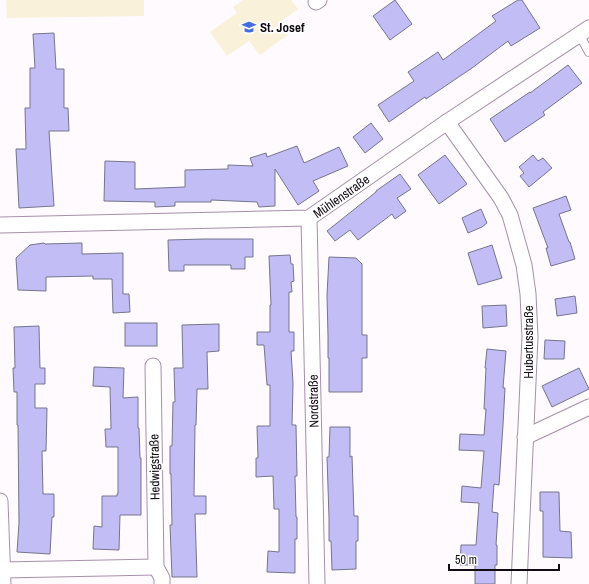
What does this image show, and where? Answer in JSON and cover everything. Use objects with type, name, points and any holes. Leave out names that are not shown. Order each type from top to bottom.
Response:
[{"type":"street","name":"Mühlenstraße","points":[[0,225],[309,218],[447,122],[584,31]]},
{"type":"street","name":"Hubertusstraße","points":[[447,122],[504,204],[510,215],[524,265],[528,294],[530,337],[519,584]]},
{"type":"street","name":"Nordstraße","points":[[309,218],[317,584]]},
{"type":"street","name":"Hedwigstraße","points":[[153,366],[156,567],[162,578],[162,584]]},
{"type":"street","points":[[525,437],[589,407]]},
{"type":"street","points":[[0,501],[3,577],[156,567]]},
{"type":"lane","points":[[584,31],[589,52]]},
{"type":"shaded area","points":[[6,0],[144,0],[144,16],[7,18]]},
{"type":"shaded area","name":"St. Josef","points":[[243,0],[291,0],[298,9],[279,23],[288,35],[260,55],[249,41],[227,56],[210,32],[237,13],[233,7]]},
{"type":"building","points":[[395,0],[412,24],[390,40],[373,16]]},
{"type":"building","points":[[518,0],[522,0],[540,28],[511,46],[508,41],[472,68],[426,99],[425,97],[389,122],[378,105],[414,81],[408,72],[438,52],[443,60],[496,21],[492,16]]},
{"type":"building","points":[[54,33],[56,69],[64,69],[64,108],[68,108],[69,131],[49,131],[54,206],[19,208],[16,149],[26,149],[25,108],[30,108],[30,68],[35,68],[33,34]]},
{"type":"building","points":[[568,65],[582,83],[543,112],[545,115],[505,142],[490,119],[530,93]]},
{"type":"building","points":[[371,123],[383,139],[365,153],[353,137]]},
{"type":"building","points":[[297,146],[304,163],[339,147],[348,166],[313,181],[319,191],[298,205],[275,169],[275,206],[259,207],[257,202],[211,200],[211,202],[175,202],[175,206],[155,207],[155,202],[104,201],[105,161],[135,162],[135,189],[185,187],[185,170],[228,169],[228,165],[253,166],[250,158],[266,153],[267,157]]},
{"type":"building","points":[[445,155],[467,184],[439,204],[418,175]]},
{"type":"building","points":[[533,155],[538,161],[543,158],[552,168],[529,187],[520,176],[524,173],[519,167]]},
{"type":"building","points":[[400,174],[411,189],[397,198],[406,211],[395,219],[392,214],[358,240],[350,230],[335,241],[327,231],[376,191]]},
{"type":"building","points":[[566,196],[571,210],[559,214],[575,259],[551,266],[546,248],[548,248],[533,208]]},
{"type":"building","points":[[481,209],[487,223],[482,227],[468,233],[462,218]]},
{"type":"building","points":[[253,239],[253,257],[245,257],[245,269],[231,269],[231,265],[184,265],[184,271],[169,271],[168,240]]},
{"type":"building","points":[[44,243],[82,243],[82,254],[123,253],[123,294],[129,294],[130,312],[113,313],[112,279],[93,279],[93,276],[46,277],[46,291],[18,290],[16,258],[30,245]]},
{"type":"building","points":[[492,245],[502,278],[478,285],[468,253]]},
{"type":"building","points":[[290,255],[291,264],[293,264],[294,281],[291,282],[292,292],[289,292],[289,332],[294,332],[294,351],[291,351],[293,383],[292,425],[296,425],[297,476],[295,476],[297,539],[295,539],[295,573],[267,572],[268,551],[279,552],[279,509],[274,509],[273,476],[256,477],[256,458],[258,458],[257,426],[270,426],[270,385],[267,385],[264,345],[257,345],[257,332],[270,332],[271,305],[269,256]]},
{"type":"building","points":[[329,257],[356,258],[362,264],[362,335],[367,335],[367,358],[362,358],[362,392],[329,392],[327,295]]},
{"type":"building","points":[[575,296],[577,313],[557,316],[555,299]]},
{"type":"building","points":[[506,305],[507,326],[483,328],[482,306]]},
{"type":"building","points":[[125,323],[157,323],[157,346],[125,346]]},
{"type":"building","points":[[219,324],[219,351],[207,352],[208,389],[197,389],[194,496],[206,496],[206,514],[195,514],[197,577],[172,577],[170,525],[172,525],[170,446],[172,446],[173,402],[175,402],[174,368],[183,368],[182,325]]},
{"type":"building","points":[[39,326],[40,368],[45,368],[45,384],[35,384],[35,408],[47,408],[46,451],[42,451],[43,494],[54,494],[54,517],[52,517],[50,554],[17,552],[19,523],[18,425],[17,392],[14,392],[13,368],[15,368],[14,327]]},
{"type":"building","points":[[545,340],[565,341],[564,359],[544,359]]},
{"type":"building","points":[[487,349],[506,351],[499,485],[494,484],[492,512],[498,513],[496,545],[497,565],[495,565],[495,584],[475,584],[475,565],[460,565],[461,545],[476,545],[479,503],[461,502],[462,486],[481,488],[484,451],[459,450],[460,434],[484,435],[486,409],[484,409],[485,368]]},
{"type":"building","points":[[94,367],[124,368],[123,398],[138,397],[138,428],[141,458],[141,515],[120,515],[119,550],[93,549],[94,526],[102,527],[102,496],[117,496],[118,494],[118,447],[106,447],[105,429],[111,429],[110,387],[93,386]]},
{"type":"building","points":[[579,368],[589,389],[552,407],[542,386]]},
{"type":"building","points":[[330,427],[350,427],[350,457],[352,456],[354,516],[358,516],[356,569],[332,570],[331,541],[329,541],[327,457],[329,457]]},
{"type":"building","points":[[540,492],[559,492],[560,531],[571,532],[572,558],[543,557],[543,511],[540,511]]},
{"type":"place","name":"St. Josef","points":[[249,27]]}]
